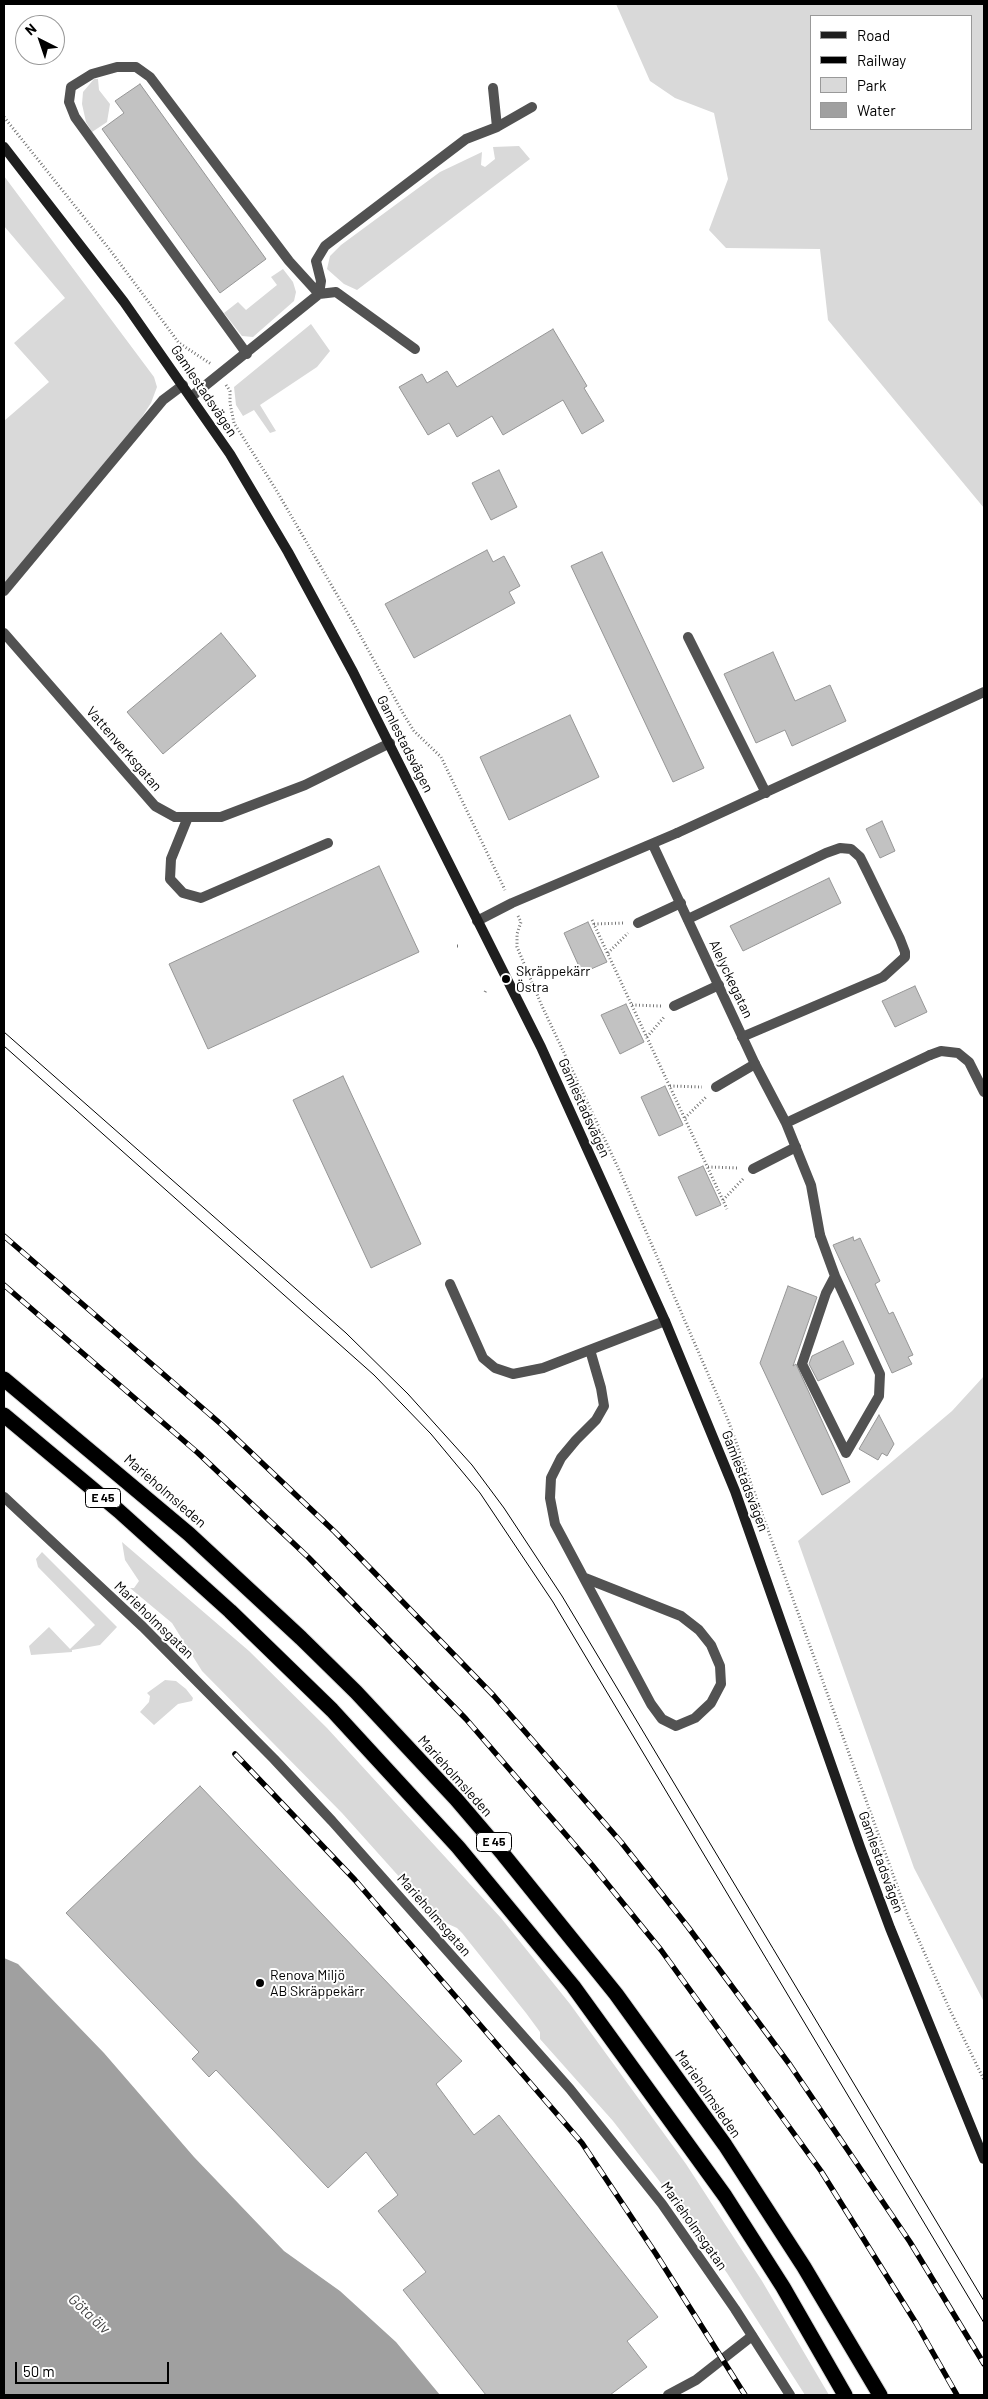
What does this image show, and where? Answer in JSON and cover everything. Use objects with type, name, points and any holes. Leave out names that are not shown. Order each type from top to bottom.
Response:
[{"type":"highway","name":"Marieholmsleden","points":[[4,1379],[189,1534],[301,1638],[356,1692],[498,1847],[616,1994],[725,2145],[814,2283],[880,2395]]},
{"type":"highway","name":"E 45","points":[[4,1415],[119,1511],[230,1611],[332,1710],[458,1847],[573,1986],[725,2196],[783,2288],[845,2395]]},
{"type":"street","points":[[247,354],[75,117],[69,102],[72,87],[92,74],[117,66],[136,67],[150,77],[279,248],[319,294]]},
{"type":"street","points":[[493,88],[497,127]]},
{"type":"street","points":[[319,294],[321,281],[316,261],[325,246],[466,140],[497,127],[532,107]]},
{"type":"street","name":"Gamlestadsvägen","points":[[4,147],[124,302],[230,454],[288,552],[390,744],[549,1064],[665,1321],[735,1491],[890,1928],[984,2159]]},
{"type":"street","points":[[191,397],[247,354],[319,294],[336,292],[416,349]]},
{"type":"street","points":[[4,591],[164,400],[183,385]]},
{"type":"street","name":"Vattenverksgatan","points":[[4,633],[155,806],[175,817],[221,817],[305,785],[390,744]]},
{"type":"street","points":[[688,638],[766,792]]},
{"type":"street","points":[[477,921],[512,903],[653,845],[984,692]]},
{"type":"street","points":[[188,817],[171,860],[170,879],[182,893],[201,898],[328,843]]},
{"type":"street","name":"Alelyckegatan","points":[[653,845],[742,1037],[796,1147],[811,1185],[820,1235],[835,1276],[880,1374],[879,1396],[846,1453],[802,1364],[826,1293],[835,1276]]},
{"type":"street","points":[[688,918],[826,853],[840,848],[851,849],[864,865],[900,939],[905,957],[883,977],[742,1037]]},
{"type":"street","points":[[638,923],[681,903]]},
{"type":"street","points":[[674,1006],[719,985]]},
{"type":"street","points":[[786,1124],[941,1051],[958,1052],[969,1062],[984,1092]]},
{"type":"street","points":[[716,1087],[755,1064]]},
{"type":"street","points":[[753,1169],[796,1147]]},
{"type":"street","points":[[450,1284],[483,1358],[495,1368],[513,1374],[543,1368],[665,1321]]},
{"type":"street","points":[[585,1578],[681,1616],[699,1630],[711,1645],[720,1666],[721,1684],[711,1703],[696,1718],[676,1726],[662,1718],[651,1704],[555,1524],[550,1498],[551,1478],[561,1458],[596,1420],[604,1406],[590,1350]]},
{"type":"street","name":"Marieholmsgatan","points":[[4,1497],[143,1627],[274,1759],[338,1828],[570,2089],[625,2155],[662,2204],[790,2395]]},
{"type":"street","points":[[668,2395],[696,2380],[752,2336]]},
{"type":"path","points":[[638,923],[593,922],[727,1209]]},
{"type":"path","points":[[608,953],[638,923]]},
{"type":"path","points":[[632,1005],[674,1006]]},
{"type":"path","points":[[647,1037],[674,1006]]},
{"type":"path","points":[[670,1086],[716,1087]]},
{"type":"path","points":[[685,1118],[716,1087]]},
{"type":"path","points":[[708,1167],[753,1169]]},
{"type":"path","points":[[723,1200],[753,1169]]},
{"type":"green space","points":[[616,4],[984,4],[984,508],[828,320],[820,249],[726,248],[709,230],[728,179],[714,113],[675,98],[650,81]]},
{"type":"green space","points":[[94,79],[98,79],[99,90],[110,104],[107,122],[92,132],[86,122],[82,104],[83,92]]},
{"type":"green space","points":[[519,146],[530,159],[357,290],[344,284],[327,269],[330,256],[341,245],[440,172],[482,152],[481,165],[485,167],[495,159],[493,147]]},
{"type":"green space","points":[[4,176],[154,377],[157,387],[151,403],[138,423],[4,587],[4,421],[49,382],[14,343],[65,298],[4,226]]},
{"type":"green space","points":[[283,269],[293,282],[296,292],[294,301],[253,337],[242,336],[224,313],[238,302],[246,310],[277,285],[271,277]]},
{"type":"green space","points":[[311,324],[330,351],[317,367],[260,405],[276,431],[270,433],[254,410],[243,416],[236,405],[234,387]]},
{"type":"green space","points":[[984,1376],[984,2002],[914,1868],[798,1541],[952,1411]]},
{"type":"green space","points":[[122,1542],[249,1651],[327,1728],[501,1918],[570,2004],[686,2164],[762,2281],[829,2395],[805,2395],[727,2273],[671,2196],[613,2121],[540,2039],[540,2032],[462,1933],[457,1928],[437,1919],[342,1813],[202,1671],[172,1623],[130,1588],[134,1588],[139,1581],[125,1560]]},
{"type":"green space","points":[[42,1552],[117,1627],[100,1645],[72,1650],[72,1652],[31,1655],[29,1646],[49,1627],[70,1649],[95,1625],[38,1567],[36,1559]]},
{"type":"green space","points":[[165,1680],[176,1681],[193,1698],[192,1701],[178,1704],[154,1725],[140,1712],[149,1702],[150,1696],[147,1693]]},
{"type":"water","name":"Göta älv","points":[[4,1958],[18,1964],[104,2053],[194,2157],[284,2251],[340,2291],[396,2342],[440,2395],[4,2395]]},
{"type":"building","points":[[140,84],[266,259],[220,293],[102,129],[124,113],[115,101]]},
{"type":"building","points":[[553,329],[587,386],[584,388],[604,421],[582,434],[563,400],[503,435],[492,416],[457,437],[449,423],[428,435],[399,387],[422,374],[427,383],[447,371],[457,387]]},
{"type":"building","points":[[499,470],[517,507],[491,520],[472,483]]},
{"type":"building","points":[[487,550],[493,562],[504,556],[520,586],[509,592],[515,603],[414,658],[385,604]]},
{"type":"building","points":[[602,552],[704,768],[673,782],[571,566]]},
{"type":"building","points":[[221,633],[256,676],[163,754],[127,712]]},
{"type":"building","points":[[773,652],[795,701],[830,685],[846,721],[792,746],[785,730],[756,743],[724,674]]},
{"type":"building","points":[[570,715],[599,777],[509,820],[480,757]]},
{"type":"building","points":[[882,821],[895,851],[880,858],[866,829]]},
{"type":"building","points":[[379,866],[419,952],[208,1049],[169,964]]},
{"type":"building","points":[[829,878],[841,903],[743,951],[730,926]]},
{"type":"building","points":[[588,922],[607,962],[582,973],[564,933]]},
{"type":"building","points":[[915,986],[927,1012],[895,1027],[882,1001]]},
{"type":"building","points":[[626,1004],[644,1042],[620,1054],[601,1015]]},
{"type":"building","points":[[343,1076],[421,1244],[371,1268],[293,1100]]},
{"type":"building","points":[[665,1086],[683,1125],[659,1136],[641,1097]]},
{"type":"building","points":[[703,1166],[721,1205],[696,1216],[678,1177]]},
{"type":"building","points":[[853,1237],[854,1241],[860,1238],[880,1281],[875,1284],[889,1314],[893,1312],[913,1355],[908,1357],[912,1364],[892,1373],[833,1245]]},
{"type":"building","points":[[788,1286],[817,1297],[793,1366],[796,1364],[850,1482],[822,1495],[760,1363]]},
{"type":"building","points":[[843,1341],[854,1364],[818,1381],[809,1364],[812,1356]]},
{"type":"building","points":[[879,1415],[894,1444],[887,1456],[882,1453],[878,1460],[859,1449]]},
{"type":"building","points":[[200,1786],[462,2061],[436,2084],[474,2135],[499,2115],[658,2317],[627,2341],[647,2367],[610,2395],[486,2395],[403,2290],[426,2272],[378,2211],[398,2195],[366,2152],[328,2188],[216,2070],[209,2077],[192,2059],[199,2052],[66,1913]]},
{"type":"tram line","points":[[4,1032],[346,1333],[408,1394],[472,1465],[504,1508],[562,1596],[984,2301]]},
{"type":"tram line","points":[[4,1046],[374,1375],[431,1434],[480,1493],[553,1602],[984,2323]]},
{"type":"railway","points":[[4,1236],[222,1425],[335,1532],[494,1696],[621,1842],[688,1927],[790,2065],[910,2242],[984,2364]]},
{"type":"railway","points":[[4,1285],[198,1453],[308,1557],[466,1719],[592,1865],[661,1950],[821,2171],[916,2323],[957,2395]]},
{"type":"railway","points":[[235,1754],[355,1880],[582,2143],[656,2254],[745,2395]]},
{"type":"place","name":"Skräppekärr Östra","points":[[506,979]]},
{"type":"place","name":"Renova Miljö AB Skräppekärr","points":[[260,1983]]}]
